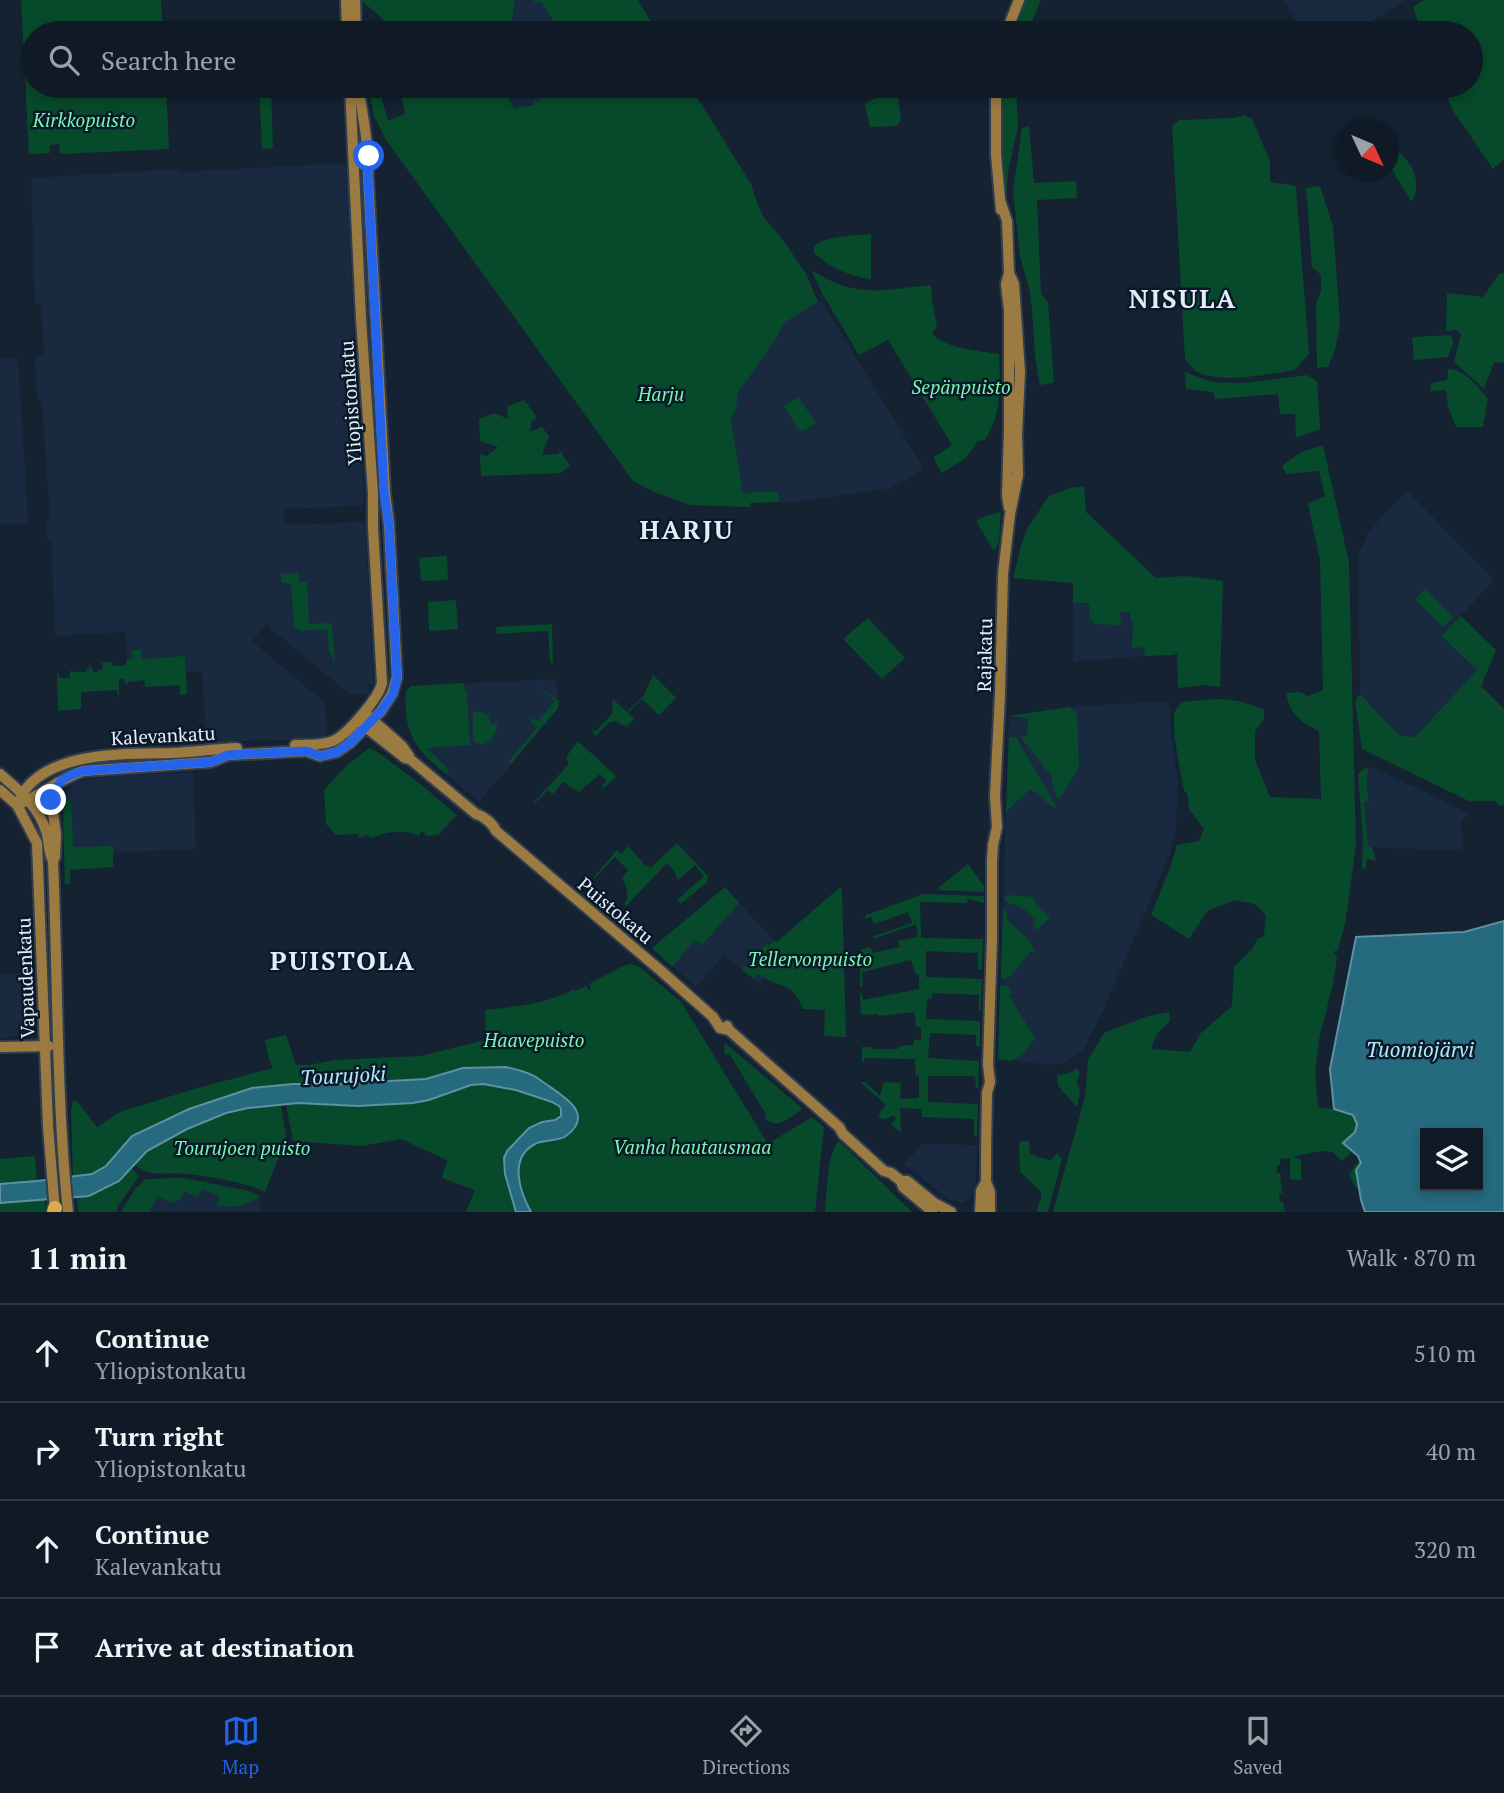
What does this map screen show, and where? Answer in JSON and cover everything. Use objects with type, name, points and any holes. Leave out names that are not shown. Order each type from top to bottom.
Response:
[{"type":"main road","points":[[346,0],[347,21]]},
{"type":"main road","points":[[355,0],[356,21]]},
{"type":"main road","points":[[1011,21],[1019,0]]},
{"type":"main road","name":"Yliopistonkatu","points":[[351,98],[382,674],[379,693],[365,720]]},
{"type":"main road","name":"Yliopistonkatu","points":[[360,98],[368,139],[384,492],[389,525],[397,677],[393,694],[365,720]]},
{"type":"main road","name":"Rajakatu","points":[[990,1212],[990,1192],[986,1182],[993,845],[989,827],[995,796],[1003,574],[1010,514],[1017,488],[1013,473],[1020,372],[1014,284],[1009,273],[1007,221],[1001,203],[996,155],[996,98]]},
{"type":"main road","name":"Puistokatu","points":[[365,720],[405,758],[410,759],[476,814],[484,824],[496,831],[713,1017],[720,1027],[729,1030],[839,1127],[850,1130],[888,1167],[903,1187],[933,1212]]},
{"type":"main road","name":"Kalevankatu","points":[[25,796],[83,771],[211,762],[228,755],[306,751],[320,756],[330,755],[346,747],[365,720]]},
{"type":"main road","name":"Kalevankatu","points":[[17,805],[45,773],[74,760],[110,755],[323,743],[337,739],[365,720]]},
{"type":"main road","points":[[0,774],[25,796],[46,830],[53,862]]},
{"type":"main road","points":[[53,862],[56,834],[51,800],[57,783]]},
{"type":"main road","points":[[0,790],[17,805]]},
{"type":"main road","name":"Vapaudenkatu","points":[[17,805],[37,843],[50,1154],[58,1211]]},
{"type":"main road","name":"Vapaudenkatu","points":[[53,862],[62,1155],[58,1211]]},
{"type":"main road","points":[[0,1047],[58,1046]]},
{"type":"main road","name":"Puistokatu","points":[[901,1181],[907,1181],[934,1203],[951,1212]]},
{"type":"main road","name":"Rajakatu","points":[[980,1212],[981,1191],[986,1182]]},
{"type":"shaded area","points":[[515,0],[533,0],[541,1],[553,21],[512,21]]},
{"type":"shaded area","points":[[1283,0],[1405,0],[1372,21],[1296,21]]},
{"type":"shaded area","points":[[508,98],[539,98],[533,104],[513,109]]},
{"type":"shaded area","points":[[342,163],[347,171],[354,342],[352,347],[355,348],[364,502],[361,506],[284,509],[284,525],[365,522],[374,684],[369,685],[370,693],[351,695],[267,623],[252,641],[325,703],[327,738],[211,742],[206,740],[202,671],[186,672],[185,656],[127,660],[125,632],[55,636],[51,541],[47,541],[46,520],[50,520],[42,403],[37,397],[34,359],[36,356],[44,357],[41,303],[35,303],[31,178]]},
{"type":"shaded area","points":[[821,300],[924,469],[891,488],[790,503],[779,502],[778,491],[743,493],[731,420],[738,393],[784,323]]},
{"type":"shaded area","points":[[18,358],[28,519],[27,523],[0,525],[0,359]]},
{"type":"shaded area","points":[[1407,491],[1495,580],[1441,636],[1477,670],[1415,737],[1400,736],[1360,694],[1358,555],[1368,534]]},
{"type":"shaded area","points":[[1073,589],[1147,617],[1144,656],[1073,662]]},
{"type":"shaded area","points":[[553,679],[557,683],[557,710],[479,802],[426,758],[413,740],[407,720],[405,697],[411,686]]},
{"type":"shaded area","points":[[1167,701],[1170,707],[1178,781],[1176,827],[1170,854],[1103,1011],[1084,1048],[1063,1063],[1052,1065],[998,1059],[1009,716],[1069,707]]},
{"type":"shaded area","points":[[1367,765],[1469,813],[1461,820],[1463,851],[1368,847],[1364,802],[1369,801]]},
{"type":"shaded area","points":[[193,772],[196,849],[64,855],[63,801],[67,791],[76,783],[115,776]]},
{"type":"shaded area","points":[[725,887],[778,945],[777,964],[760,985],[724,955],[696,987],[652,948]]},
{"type":"shaded area","points":[[32,972],[35,1028],[25,1035],[0,1038],[0,974]]},
{"type":"shaded area","points":[[923,1144],[977,1145],[974,1192],[966,1201],[962,1203],[950,1200],[904,1164]]},
{"type":"shaded area","points":[[184,1178],[249,1191],[260,1196],[261,1212],[121,1212],[136,1188],[146,1179]]},
{"type":"green space","name":"Kirkkopuisto","points":[[21,0],[161,0],[162,21],[22,21]]},
{"type":"green space","points":[[515,0],[512,21],[383,21],[362,2]]},
{"type":"green space","points":[[533,0],[638,0],[651,21],[553,21],[541,1]]},
{"type":"green space","points":[[1024,0],[1041,0],[1032,21],[1016,21]]},
{"type":"green space","points":[[1424,0],[1504,0],[1504,159],[1493,169],[1452,109],[1448,98],[1483,98],[1483,21],[1418,21],[1413,7]]},
{"type":"green space","name":"Kirkkopuisto","points":[[26,98],[167,98],[169,149],[60,154],[59,144],[50,145],[50,153],[29,154]]},
{"type":"green space","points":[[260,98],[271,98],[273,148],[262,149]]},
{"type":"green space","name":"Harju","points":[[370,98],[381,98],[388,121],[405,114],[402,98],[508,98],[514,109],[533,105],[539,98],[697,98],[751,184],[764,218],[806,274],[818,302],[784,323],[738,393],[731,420],[743,493],[778,491],[779,502],[750,503],[750,507],[690,505],[633,481],[386,140],[374,116]]},
{"type":"green space","points":[[876,98],[898,98],[901,121],[896,126],[870,127],[865,104]]},
{"type":"green space","points":[[1001,98],[1017,98],[1018,127],[1009,166],[1006,196],[1002,164]]},
{"type":"green space","points":[[1245,115],[1252,119],[1270,161],[1270,182],[1296,186],[1309,354],[1295,370],[1245,377],[1218,377],[1196,371],[1185,359],[1172,126],[1179,120],[1234,118]]},
{"type":"green space","points":[[1029,126],[1034,183],[1076,181],[1077,198],[1037,200],[1041,294],[1048,302],[1054,383],[1040,385],[1030,292],[1020,257],[1013,191],[1022,128]]},
{"type":"green space","points":[[1399,152],[1415,176],[1412,202],[1399,181]]},
{"type":"green space","points":[[1320,186],[1333,226],[1340,323],[1335,350],[1328,367],[1317,368],[1316,304],[1321,291],[1321,275],[1312,267],[1306,188]]},
{"type":"green space","points":[[871,234],[871,279],[840,270],[814,253],[814,247],[824,240]]},
{"type":"green space","name":"Sepänpuisto","points":[[811,270],[836,283],[862,290],[931,285],[937,326],[932,334],[955,346],[999,354],[999,398],[995,419],[985,440],[978,441],[966,458],[942,473],[934,457],[952,445],[888,340],[859,355]]},
{"type":"green space","points":[[1500,273],[1504,273],[1504,363],[1494,362],[1484,389],[1454,362],[1461,334],[1456,330],[1446,331],[1447,293],[1483,297]]},
{"type":"green space","points":[[1450,335],[1453,342],[1448,357],[1414,360],[1412,337]]},
{"type":"green space","points":[[1448,369],[1465,375],[1488,399],[1483,427],[1456,427],[1448,407],[1446,390],[1430,391],[1431,383],[1447,380]]},
{"type":"green space","points":[[1185,372],[1212,382],[1245,383],[1307,375],[1317,381],[1320,429],[1296,438],[1295,414],[1280,414],[1278,394],[1215,399],[1213,392],[1186,389]]},
{"type":"green space","points":[[798,397],[816,423],[803,431],[798,429],[784,406]]},
{"type":"green space","points":[[524,400],[536,416],[535,420],[532,420],[530,432],[542,427],[549,436],[542,455],[558,454],[560,451],[570,465],[561,473],[481,476],[480,455],[485,457],[498,447],[480,441],[479,419],[494,413],[508,419],[507,407]]},
{"type":"green space","points":[[1323,445],[1349,562],[1356,846],[1345,924],[1338,950],[1333,952],[1337,957],[1333,984],[1319,1040],[1315,1070],[1318,1107],[1339,1111],[1382,1097],[1359,1190],[1349,1174],[1360,1160],[1358,1156],[1352,1152],[1342,1161],[1332,1152],[1321,1151],[1291,1157],[1301,1159],[1301,1180],[1290,1179],[1290,1158],[1280,1159],[1277,1173],[1280,1173],[1280,1202],[1283,1202],[1285,1212],[1053,1212],[1085,1097],[1088,1060],[1104,1033],[1148,1016],[1169,1012],[1170,1021],[1157,1034],[1151,1049],[1190,1052],[1200,1034],[1232,1006],[1234,967],[1254,947],[1257,939],[1264,936],[1266,915],[1255,904],[1235,900],[1207,911],[1189,939],[1151,915],[1177,845],[1199,841],[1204,829],[1189,809],[1184,790],[1175,738],[1175,711],[1182,702],[1214,699],[1242,702],[1264,710],[1264,719],[1255,731],[1255,760],[1270,797],[1321,799],[1319,731],[1297,716],[1290,707],[1286,693],[1300,692],[1308,696],[1323,690],[1320,560],[1308,504],[1325,496],[1319,471],[1286,474],[1282,466],[1301,452]]},
{"type":"green space","points":[[1084,486],[1086,512],[1156,578],[1185,576],[1223,581],[1220,687],[1204,685],[1178,688],[1177,653],[1144,656],[1145,647],[1132,648],[1133,622],[1130,612],[1120,612],[1121,625],[1094,624],[1090,621],[1089,603],[1073,603],[1073,583],[1013,578],[1027,529],[1049,496]]},
{"type":"green space","points":[[1001,512],[999,542],[994,551],[976,521]]},
{"type":"green space","points":[[447,556],[448,580],[421,581],[419,558]]},
{"type":"green space","points":[[298,573],[299,582],[307,582],[309,624],[332,623],[335,664],[329,649],[327,629],[300,631],[294,626],[291,583],[282,583],[281,574]]},
{"type":"green space","points":[[1425,589],[1453,617],[1443,627],[1415,600]]},
{"type":"green space","points":[[456,600],[458,629],[429,631],[428,602]]},
{"type":"green space","points":[[1461,616],[1496,650],[1481,686],[1504,709],[1504,805],[1498,806],[1496,801],[1469,801],[1362,749],[1355,701],[1360,694],[1400,736],[1415,737],[1477,670],[1441,636]]},
{"type":"green space","points":[[868,618],[905,658],[882,679],[843,639]]},
{"type":"green space","points":[[552,624],[553,663],[550,663],[548,631],[497,634],[496,627]]},
{"type":"green space","points":[[132,650],[141,650],[142,659],[185,656],[187,694],[180,695],[180,685],[145,687],[144,680],[125,684],[124,679],[119,679],[119,697],[117,690],[81,692],[81,709],[58,711],[57,674],[60,678],[70,678],[70,671],[86,672],[89,665],[95,673],[103,668],[101,663],[126,665],[127,660],[133,659]]},
{"type":"green space","points":[[653,675],[676,698],[659,715],[642,699],[628,713],[634,719],[626,727],[616,721],[608,723],[596,736],[592,732],[612,714],[613,699],[627,712],[644,695]]},
{"type":"green space","points":[[464,683],[467,692],[470,745],[427,748],[449,770],[446,774],[426,756],[413,738],[407,718],[406,691],[411,686]]},
{"type":"green space","points":[[534,683],[559,702],[558,708],[510,765],[509,761],[537,728],[530,722],[533,718],[538,721],[555,701]]},
{"type":"green space","points":[[1069,707],[1077,714],[1079,767],[1059,800],[1051,774],[1021,738],[1027,734],[1028,718],[1009,716]]},
{"type":"green space","points":[[478,711],[490,716],[488,718],[492,725],[496,721],[497,726],[491,740],[482,745],[473,739],[473,712]]},
{"type":"green space","points":[[1009,737],[1016,737],[1056,806],[1055,809],[1034,791],[1029,790],[1006,812]]},
{"type":"green space","points":[[578,741],[615,775],[615,778],[604,788],[601,786],[607,781],[600,774],[579,792],[563,782],[553,794],[548,790],[535,803],[569,764],[566,757]]},
{"type":"green space","points":[[369,748],[419,783],[457,815],[438,835],[426,836],[421,832],[419,836],[396,832],[373,838],[365,835],[362,838],[358,834],[336,835],[326,824],[324,790],[346,766]]},
{"type":"green space","points":[[1368,768],[1369,801],[1364,802],[1368,846],[1372,847],[1376,860],[1367,859],[1365,869],[1362,869],[1363,837],[1358,775]]},
{"type":"green space","points":[[64,797],[70,800],[71,805],[73,847],[113,846],[113,867],[70,870],[70,883],[65,885],[63,801]]},
{"type":"green space","points":[[677,843],[708,876],[707,882],[681,904],[677,900],[704,876],[695,865],[678,880],[667,863],[626,906],[624,904],[627,891],[622,878],[628,870],[615,857],[593,878],[617,850],[621,854],[628,846],[650,868]]},
{"type":"green space","points":[[968,864],[984,886],[984,892],[939,890],[939,887]]},
{"type":"green space","points":[[725,887],[739,903],[702,945],[695,940],[672,967],[652,948]]},
{"type":"green space","name":"Tellervonpuisto","points":[[839,888],[842,889],[846,1037],[824,1036],[825,1010],[803,1009],[789,989],[759,974],[754,979],[742,970],[767,943],[769,946],[774,940],[777,942]]},
{"type":"green space","points":[[923,894],[984,896],[984,903],[969,899],[966,903],[920,902],[921,938],[983,939],[982,969],[978,969],[978,953],[926,951],[926,977],[982,979],[981,1010],[979,995],[933,993],[932,998],[927,999],[926,1019],[980,1021],[980,1047],[976,1046],[976,1035],[930,1033],[928,1058],[979,1061],[978,1088],[975,1076],[928,1076],[928,1102],[978,1104],[977,1136],[974,1136],[974,1119],[922,1117],[922,1109],[900,1108],[901,1133],[891,1125],[896,1118],[893,1115],[882,1119],[878,1115],[886,1105],[860,1082],[865,1082],[880,1096],[884,1082],[901,1083],[900,1099],[919,1098],[919,1076],[915,1075],[915,1059],[865,1058],[862,1063],[862,1047],[898,1049],[899,1046],[913,1045],[914,1040],[921,1039],[921,1027],[915,1026],[914,1012],[861,1015],[860,994],[863,1000],[919,989],[919,975],[915,973],[911,960],[862,972],[863,986],[860,987],[860,950],[870,947],[873,953],[900,947],[898,941],[918,937],[916,924],[873,939],[872,937],[912,923],[908,912],[874,924],[871,917],[859,918]]},
{"type":"green space","points":[[1006,895],[1034,897],[1035,903],[1050,917],[1037,930],[1033,926],[1036,920],[1022,908],[1005,901]]},
{"type":"green space","points":[[1003,909],[1007,912],[1007,920],[1029,940],[1035,952],[1031,951],[1010,977],[1004,979],[1001,978]]},
{"type":"green space","points":[[631,964],[641,968],[681,1002],[768,1144],[812,1117],[824,1127],[815,1212],[531,1212],[520,1185],[519,1165],[522,1156],[536,1143],[558,1139],[575,1107],[563,1094],[535,1076],[506,1067],[463,1068],[426,1079],[252,1088],[189,1109],[132,1136],[105,1166],[92,1174],[73,1177],[73,1101],[77,1101],[97,1127],[120,1112],[273,1068],[265,1040],[286,1035],[296,1065],[335,1060],[420,1056],[486,1040],[485,1010],[541,1002],[586,986],[589,990],[589,984]]},
{"type":"green space","points":[[1000,985],[1008,987],[1013,993],[1009,996],[1035,1038],[1024,1053],[1011,1061],[998,1059]]},
{"type":"green space","points":[[725,1043],[802,1108],[800,1111],[778,1123],[764,1118],[767,1116],[729,1053],[726,1056]]},
{"type":"green space","points":[[1077,1068],[1080,1074],[1077,1082],[1080,1091],[1077,1107],[1058,1086],[1057,1075],[1070,1073]]},
{"type":"green space","points":[[483,1084],[545,1099],[561,1109],[561,1116],[529,1128],[507,1151],[504,1158],[505,1174],[516,1212],[466,1212],[475,1190],[442,1178],[447,1160],[401,1139],[362,1146],[293,1141],[286,1104],[363,1106],[420,1102]]},
{"type":"green space","name":"Tourujoen puisto","points":[[281,1105],[286,1136],[265,1192],[216,1178],[180,1173],[152,1173],[134,1164],[158,1144],[201,1121],[247,1108]]},
{"type":"green space","points":[[839,1141],[912,1212],[825,1212],[830,1164]]},
{"type":"green space","points":[[1021,1141],[1029,1141],[1030,1155],[1051,1160],[1057,1153],[1062,1159],[1048,1212],[1036,1212],[1041,1191],[1020,1172]]},
{"type":"green space","points":[[35,1156],[37,1181],[0,1184],[0,1159]]},
{"type":"green space","points":[[131,1168],[139,1176],[118,1206],[117,1212],[78,1212],[77,1197],[107,1188]]},
{"type":"green space","points":[[184,1178],[249,1191],[260,1196],[245,1204],[228,1207],[216,1205],[220,1197],[202,1189],[198,1197],[184,1191],[179,1201],[174,1203],[158,1197],[149,1212],[121,1212],[136,1188],[146,1179]]},
{"type":"green space","points":[[45,1199],[45,1212],[0,1212],[0,1203]]},
{"type":"water","name":"Tuomiojärvi","points":[[1504,921],[1504,1212],[1365,1212],[1356,1170],[1361,1163],[1358,1156],[1343,1143],[1355,1132],[1357,1124],[1353,1115],[1334,1109],[1330,1069],[1356,937],[1464,932]]},
{"type":"water","name":"Tourujoki","points":[[506,1067],[536,1077],[568,1100],[577,1113],[578,1120],[566,1136],[535,1144],[521,1158],[520,1185],[531,1212],[516,1212],[505,1174],[504,1158],[507,1151],[529,1128],[555,1120],[561,1116],[561,1109],[552,1102],[516,1090],[483,1084],[471,1085],[413,1103],[358,1106],[298,1103],[226,1113],[187,1129],[147,1151],[119,1181],[89,1196],[0,1203],[0,1184],[92,1174],[106,1166],[132,1136],[189,1109],[252,1088],[426,1079],[463,1068]]},
{"type":"district","name":"NISULA","points":[[1183,298]]},
{"type":"district","name":"HARJU","points":[[687,529]]},
{"type":"district","name":"PUISTOLA","points":[[343,960]]},
{"type":"route","points":[[51,800],[57,783],[83,771],[211,762],[228,755],[306,751],[320,756],[330,755],[350,743],[381,711],[393,694],[397,677],[389,525],[384,492],[369,156]]},
{"type":"park label","name":"Haavepuisto","points":[[534,1039]]},
{"type":"park label","name":"Vanha hautausmaa","points":[[692,1146]]}]
